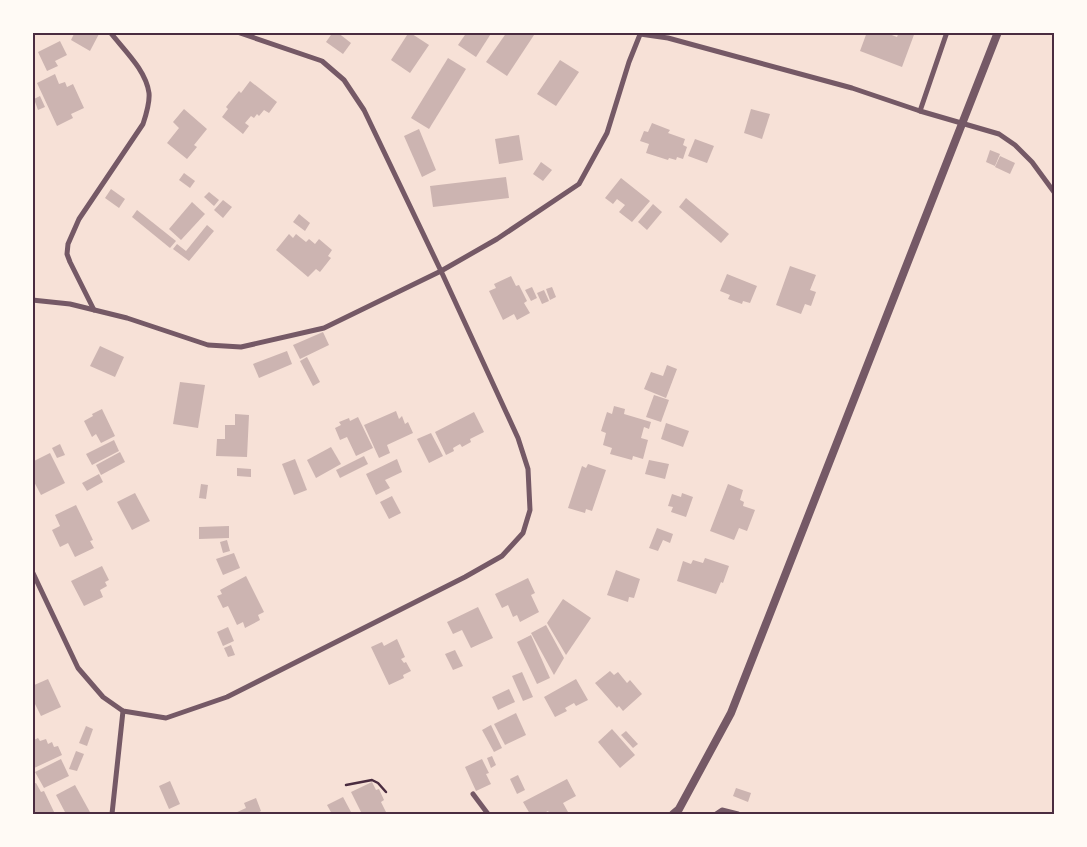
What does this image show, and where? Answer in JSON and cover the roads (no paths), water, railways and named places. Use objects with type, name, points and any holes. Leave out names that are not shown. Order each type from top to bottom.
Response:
[{"type":"street","points":[[94,310],[70,262],[67,254],[68,244],[79,219],[143,124],[149,93],[142,74],[110,32]]},
{"type":"street","points":[[32,571],[78,668],[103,697],[123,711],[166,718],[227,697],[465,577],[502,556],[522,533],[530,510],[528,469],[518,438],[442,271],[364,110],[344,80],[322,61],[237,32]]},
{"type":"street","points":[[920,111],[947,32]]},
{"type":"street","points":[[677,813],[731,713],[998,32]]},
{"type":"street","points":[[32,300],[70,304],[127,318],[208,345],[241,347],[324,328],[442,271],[497,239],[579,184],[607,132],[629,62],[641,33],[668,38],[852,88],[920,111],[999,134],[1015,145],[1032,162],[1054,192]]},
{"type":"street","points":[[112,814],[123,711]]},
{"type":"street","points":[[473,794],[488,814]]},
{"type":"street","points":[[716,814],[722,810],[738,814]]}]
